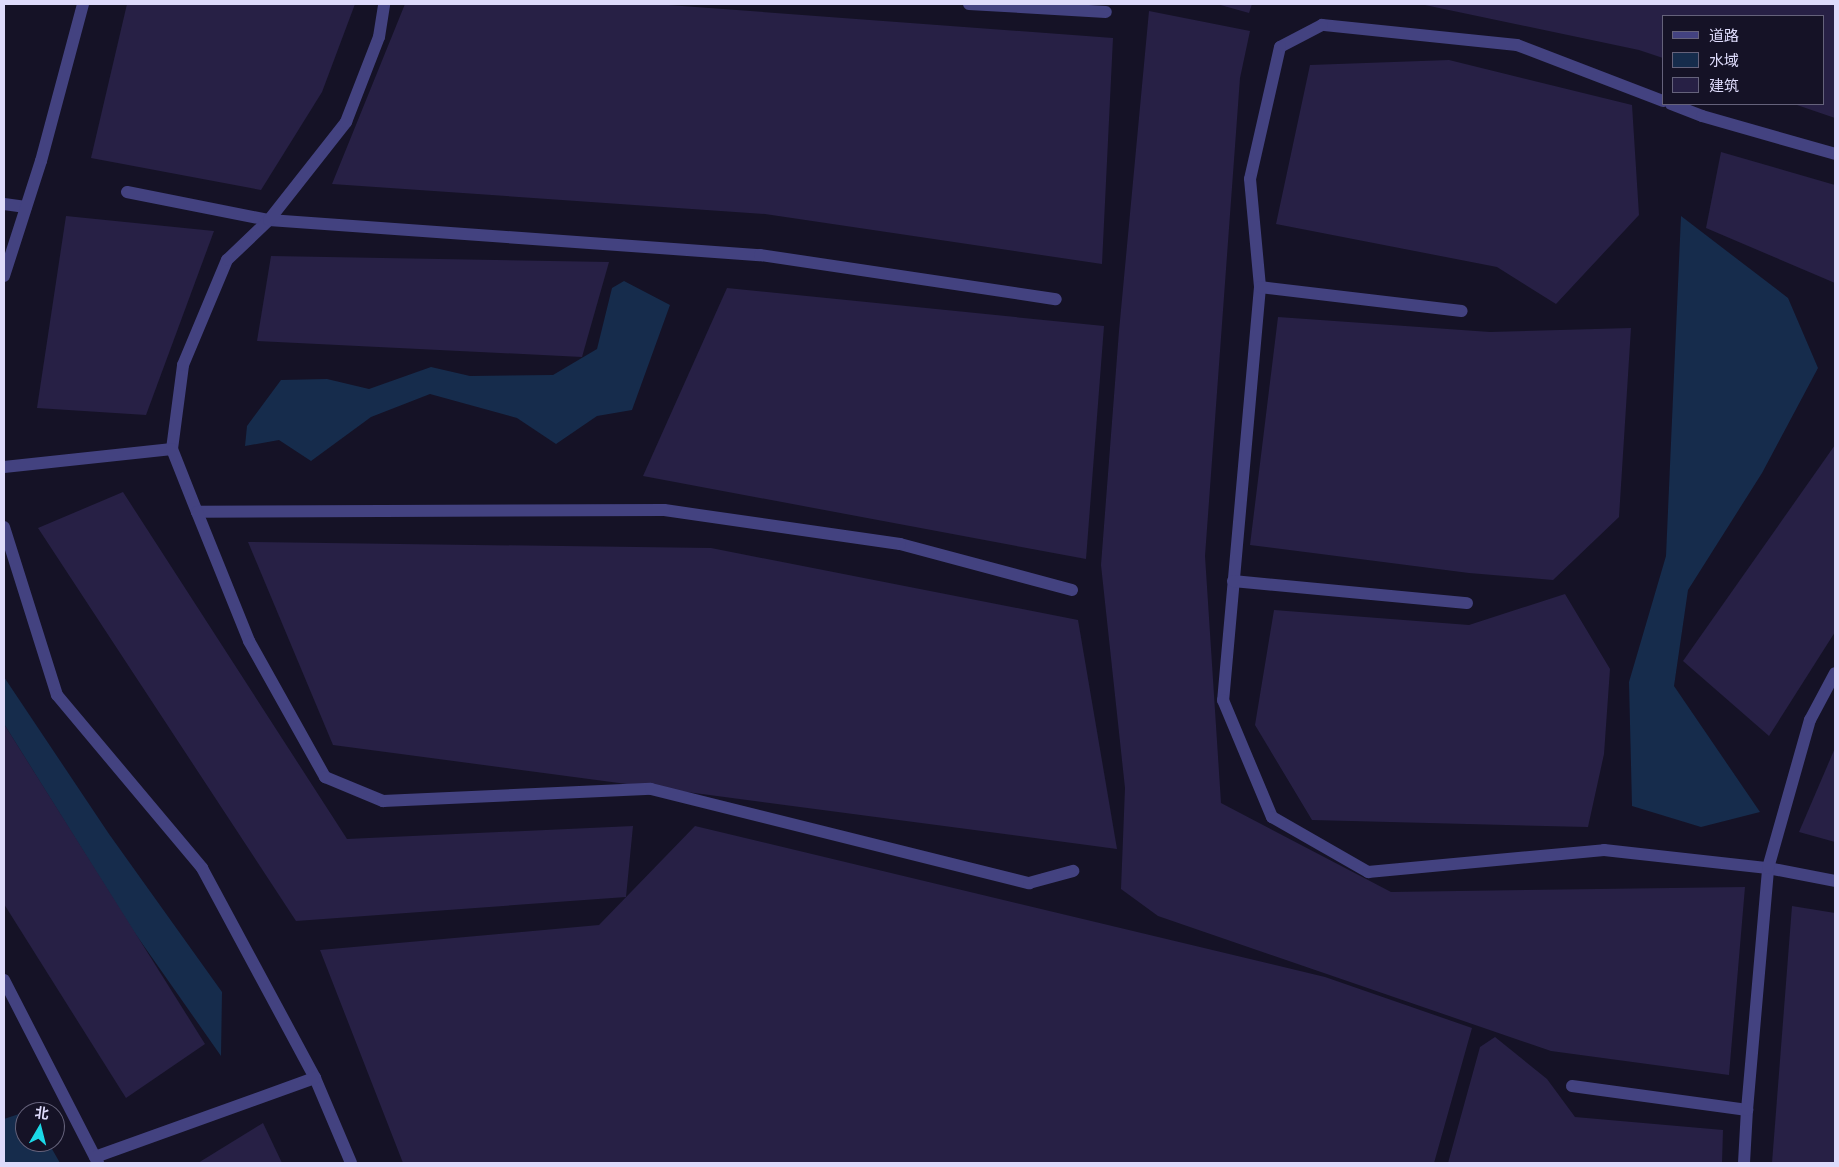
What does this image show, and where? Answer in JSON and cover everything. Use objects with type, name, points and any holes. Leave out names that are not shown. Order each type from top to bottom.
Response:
[{"type":"street","points":[[4,276],[41,162],[83,4]]},
{"type":"street","points":[[384,4],[379,37],[346,122],[268,220],[227,260],[184,365],[172,449],[249,641],[325,777],[383,801],[652,788],[1029,883],[1073,871]]},
{"type":"street","points":[[969,4],[1106,12]]},
{"type":"street","points":[[1662,100],[1517,45],[1322,25],[1280,47],[1250,179],[1260,287],[1223,700],[1272,817],[1368,872],[1604,850],[1768,868],[1835,881]]},
{"type":"street","points":[[1674,105],[1702,116],[1835,154]]},
{"type":"street","points":[[127,192],[268,220],[760,255],[1056,299]]},
{"type":"street","points":[[4,204],[26,207]]},
{"type":"street","points":[[1260,287],[1462,311]]},
{"type":"street","points":[[4,467],[172,449]]},
{"type":"street","points":[[197,512],[664,510],[900,544],[1072,590]]},
{"type":"street","points":[[4,527],[57,696],[202,868],[315,1078],[351,1163]]},
{"type":"street","points":[[1234,581],[1467,603]]},
{"type":"street","points":[[1744,1163],[1746,1110],[1768,868],[1810,720],[1835,673]]},
{"type":"street","points":[[4,980],[97,1160],[315,1078]]},
{"type":"street","points":[[1572,1086],[1746,1110]]},
{"type":"water","points":[[1681,216],[1788,298],[1818,368],[1762,473],[1688,590],[1674,686],[1760,812],[1701,827],[1632,806],[1629,682],[1666,556]]},
{"type":"water","points":[[624,281],[670,305],[632,410],[597,416],[556,444],[517,418],[430,394],[371,417],[311,461],[279,440],[245,446],[247,426],[281,380],[327,379],[369,389],[431,367],[470,376],[553,375],[597,349],[612,288]]},
{"type":"water","points":[[4,677],[109,834],[222,992],[221,1056],[132,929],[4,724]]},
{"type":"water","points":[[15,1115],[15,1152],[54,1152],[60,1163],[4,1163],[4,1119]]},
{"type":"building","points":[[127,4],[355,4],[322,92],[261,190],[91,158]]},
{"type":"building","points":[[405,4],[655,4],[1113,38],[1102,264],[765,214],[332,184]]},
{"type":"building","points":[[1217,4],[1252,4],[1249,13]]},
{"type":"building","points":[[1835,4],[1835,118],[1797,105],[1824,105],[1824,15],[1662,15],[1662,58],[1639,50],[1425,5]]},
{"type":"building","points":[[1149,11],[1250,31],[1240,78],[1205,556],[1221,803],[1391,892],[1745,887],[1729,1075],[1551,1051],[1158,916],[1121,889],[1125,788],[1101,565],[1119,331]]},
{"type":"building","points":[[1449,60],[1632,105],[1639,215],[1556,304],[1497,267],[1276,224],[1310,65]]},
{"type":"building","points":[[1721,152],[1835,185],[1835,283],[1706,228]]},
{"type":"building","points":[[66,216],[214,231],[146,415],[37,408]]},
{"type":"building","points":[[271,256],[609,262],[582,357],[257,341]]},
{"type":"building","points":[[727,288],[1104,326],[1086,559],[643,476]]},
{"type":"building","points":[[1278,317],[1490,332],[1631,328],[1619,517],[1553,580],[1469,573],[1250,545]]},
{"type":"building","points":[[1835,445],[1835,632],[1769,736],[1683,661]]},
{"type":"building","points":[[123,492],[347,839],[633,826],[626,897],[296,921],[38,528]]},
{"type":"building","points":[[248,542],[711,548],[1078,620],[1117,849],[333,745]]},
{"type":"building","points":[[1565,594],[1610,669],[1604,754],[1588,827],[1312,820],[1255,725],[1274,610],[1469,625]]},
{"type":"building","points":[[4,724],[205,1044],[126,1098],[4,904]]},
{"type":"building","points":[[1835,748],[1835,842],[1799,832]]},
{"type":"building","points":[[695,826],[1325,977],[1472,1028],[1434,1163],[403,1163],[320,950],[599,925]]},
{"type":"building","points":[[1792,906],[1835,913],[1835,1163],[1772,1163]]},
{"type":"building","points":[[1495,1037],[1547,1079],[1575,1117],[1723,1130],[1722,1163],[1448,1163],[1480,1047]]},
{"type":"building","points":[[263,1123],[282,1163],[198,1163]]}]
